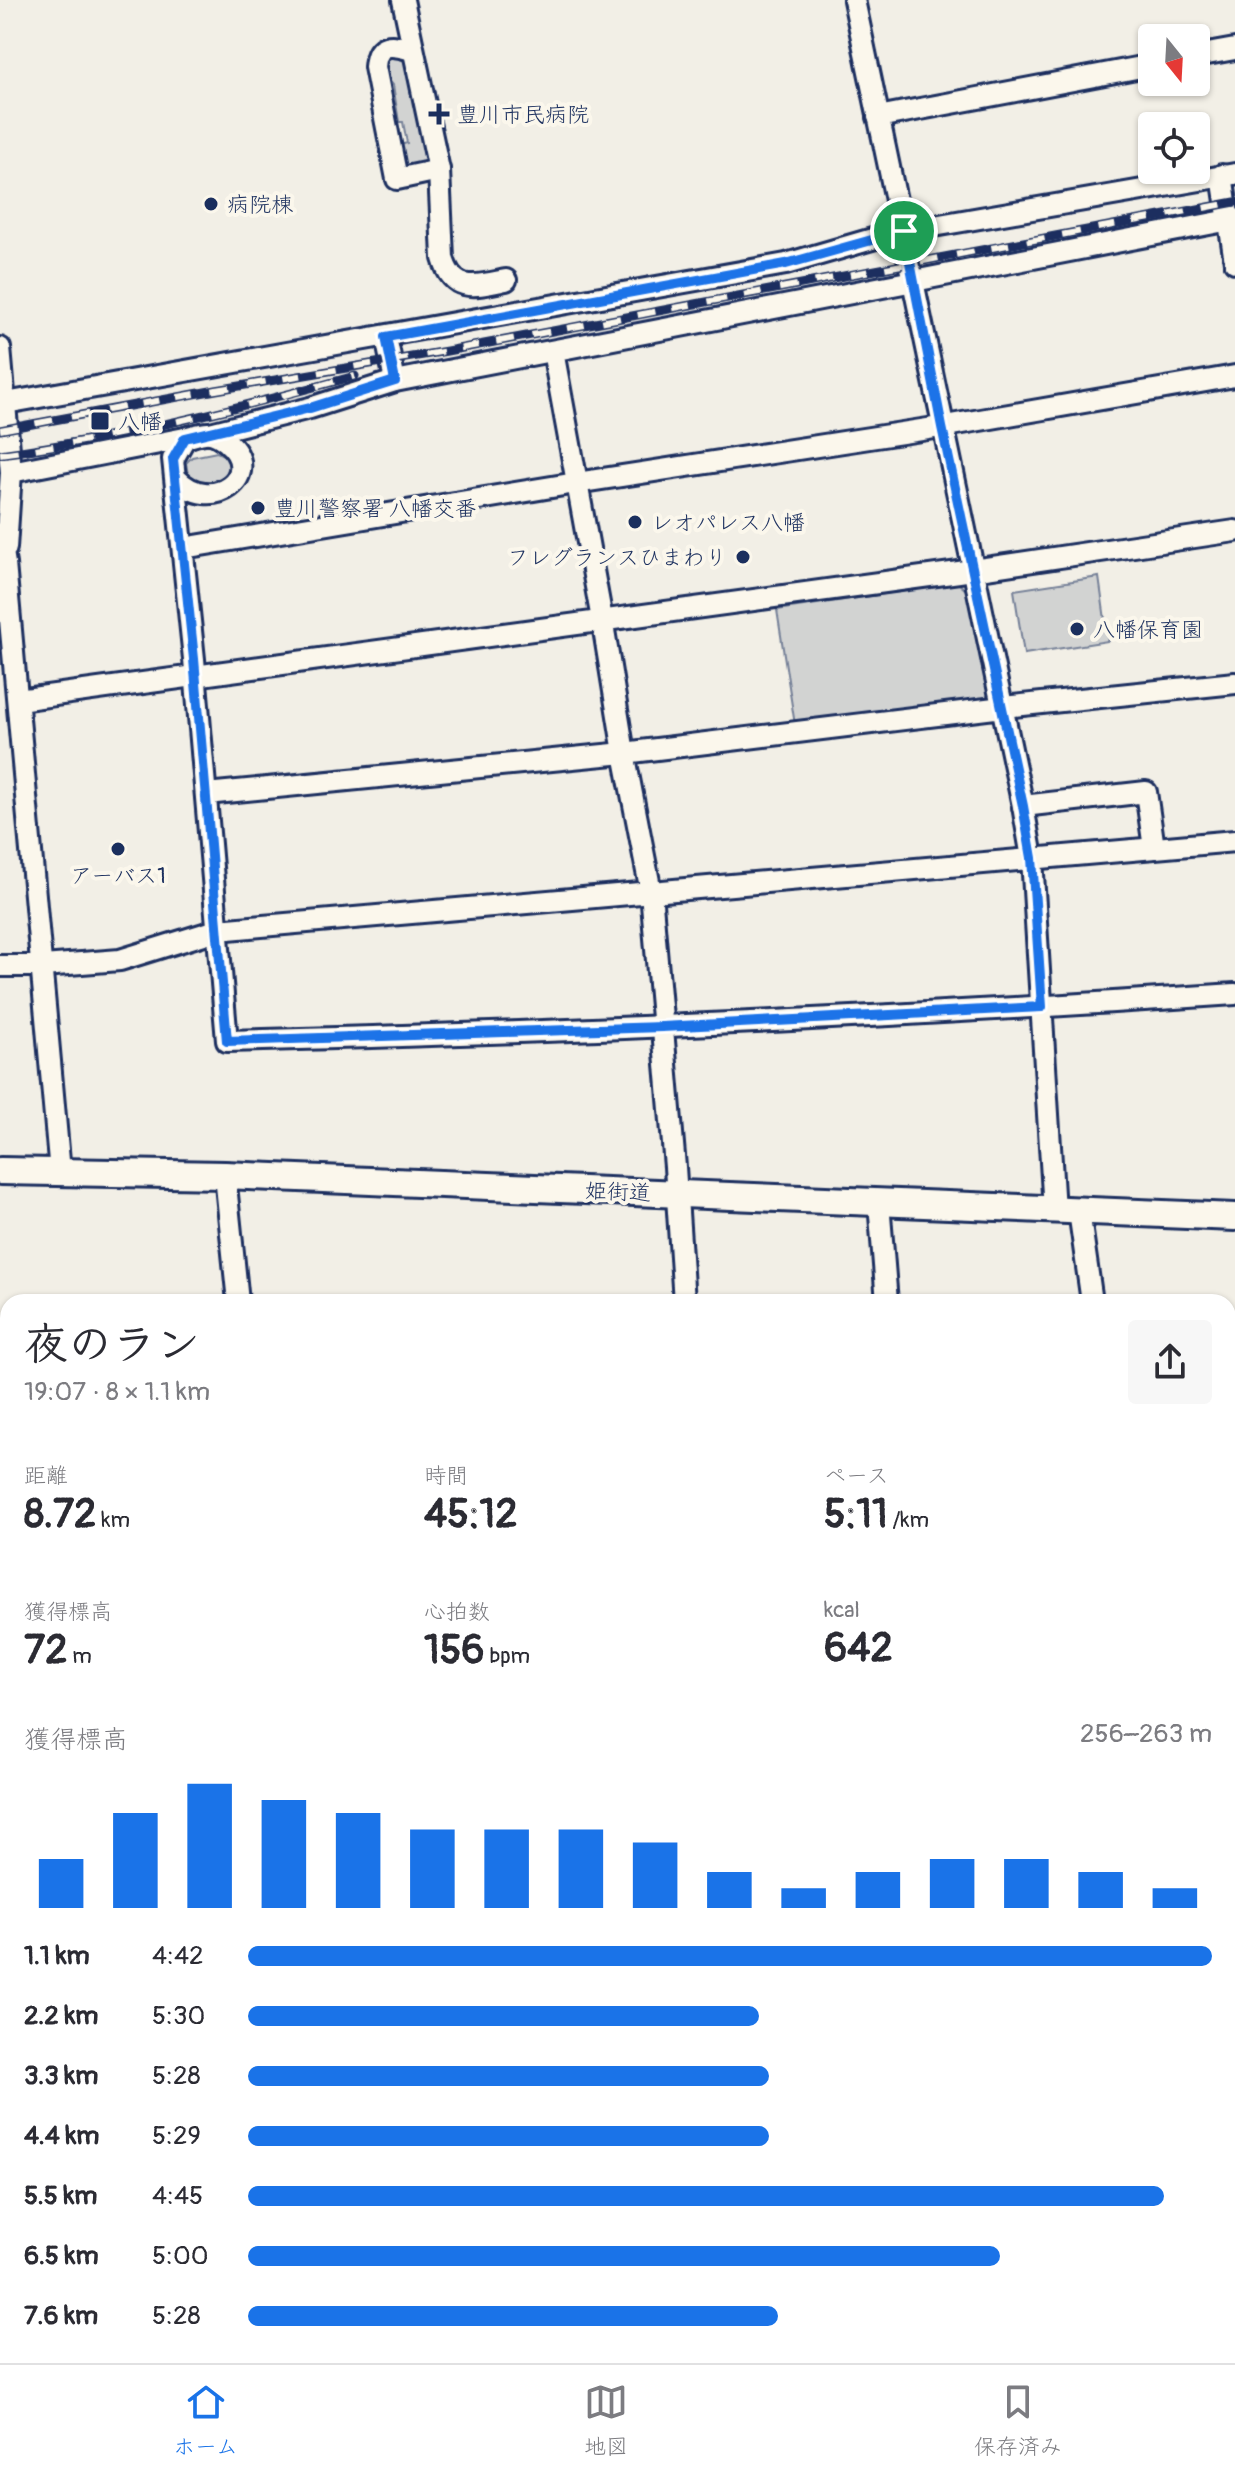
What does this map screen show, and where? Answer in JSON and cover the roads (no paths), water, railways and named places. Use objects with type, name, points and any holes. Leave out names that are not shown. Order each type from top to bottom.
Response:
[{"type":"main road","name":"姫街道","points":[[0,1171],[225,1175],[1235,1217]]},
{"type":"street","points":[[403,0],[439,170],[443,258],[452,278],[466,285],[506,280]]},
{"type":"street","points":[[854,0],[1023,806],[1032,858],[1042,1007],[1066,1211],[1090,1294]]},
{"type":"street","points":[[412,50],[390,45],[376,56],[375,67],[397,179],[439,170]]},
{"type":"street","points":[[1210,53],[1235,49]]},
{"type":"street","points":[[878,117],[1138,68]]},
{"type":"street","points":[[2,404],[786,264],[904,231],[1229,174],[1235,262]]},
{"type":"street","points":[[11,472],[210,433],[310,408],[395,381],[1232,219]]},
{"type":"street","points":[[386,337],[395,381]]},
{"type":"street","points":[[0,348],[2,404],[11,472],[5,564]]},
{"type":"street","points":[[553,351],[651,892],[683,1294]]},
{"type":"street","points":[[182,540],[942,427],[1235,376]]},
{"type":"street","points":[[176,478],[186,489],[199,494],[228,489],[236,482],[240,472],[236,451],[220,437],[210,433]]},
{"type":"street","points":[[185,438],[173,459],[227,1041],[662,1027],[1235,994]]},
{"type":"street","points":[[182,540],[190,504],[199,494]]},
{"type":"street","points":[[18,700],[1235,531]]},
{"type":"street","points":[[0,533],[60,1172]]},
{"type":"street","points":[[206,794],[624,753],[1003,707],[1235,683]]},
{"type":"street","points":[[1023,806],[1146,792],[1154,848]]},
{"type":"street","points":[[0,966],[120,960],[217,930],[1235,841]]},
{"type":"street","points":[[225,1175],[237,1294]]},
{"type":"street","points":[[879,1203],[886,1294]]},
{"type":"railway","points":[[0,430],[447,351],[1235,202]]},
{"type":"railway","points":[[0,454],[90,440],[179,421],[355,376]]},
{"type":"place","name":"豊川市民病院","points":[[439,114]]},
{"type":"place","name":"病院棟","points":[[211,204]]},
{"type":"place","name":"八幡","points":[[100,421]]},
{"type":"place","name":"豊川警察署 八幡交番","points":[[258,508]]},
{"type":"place","name":"レオパレス八幡","points":[[635,522]]},
{"type":"place","name":"フレグランスひまわり","points":[[743,557]]},
{"type":"place","name":"八幡保育園","points":[[1077,629]]},
{"type":"place","name":"アーバス1","points":[[118,849]]}]
